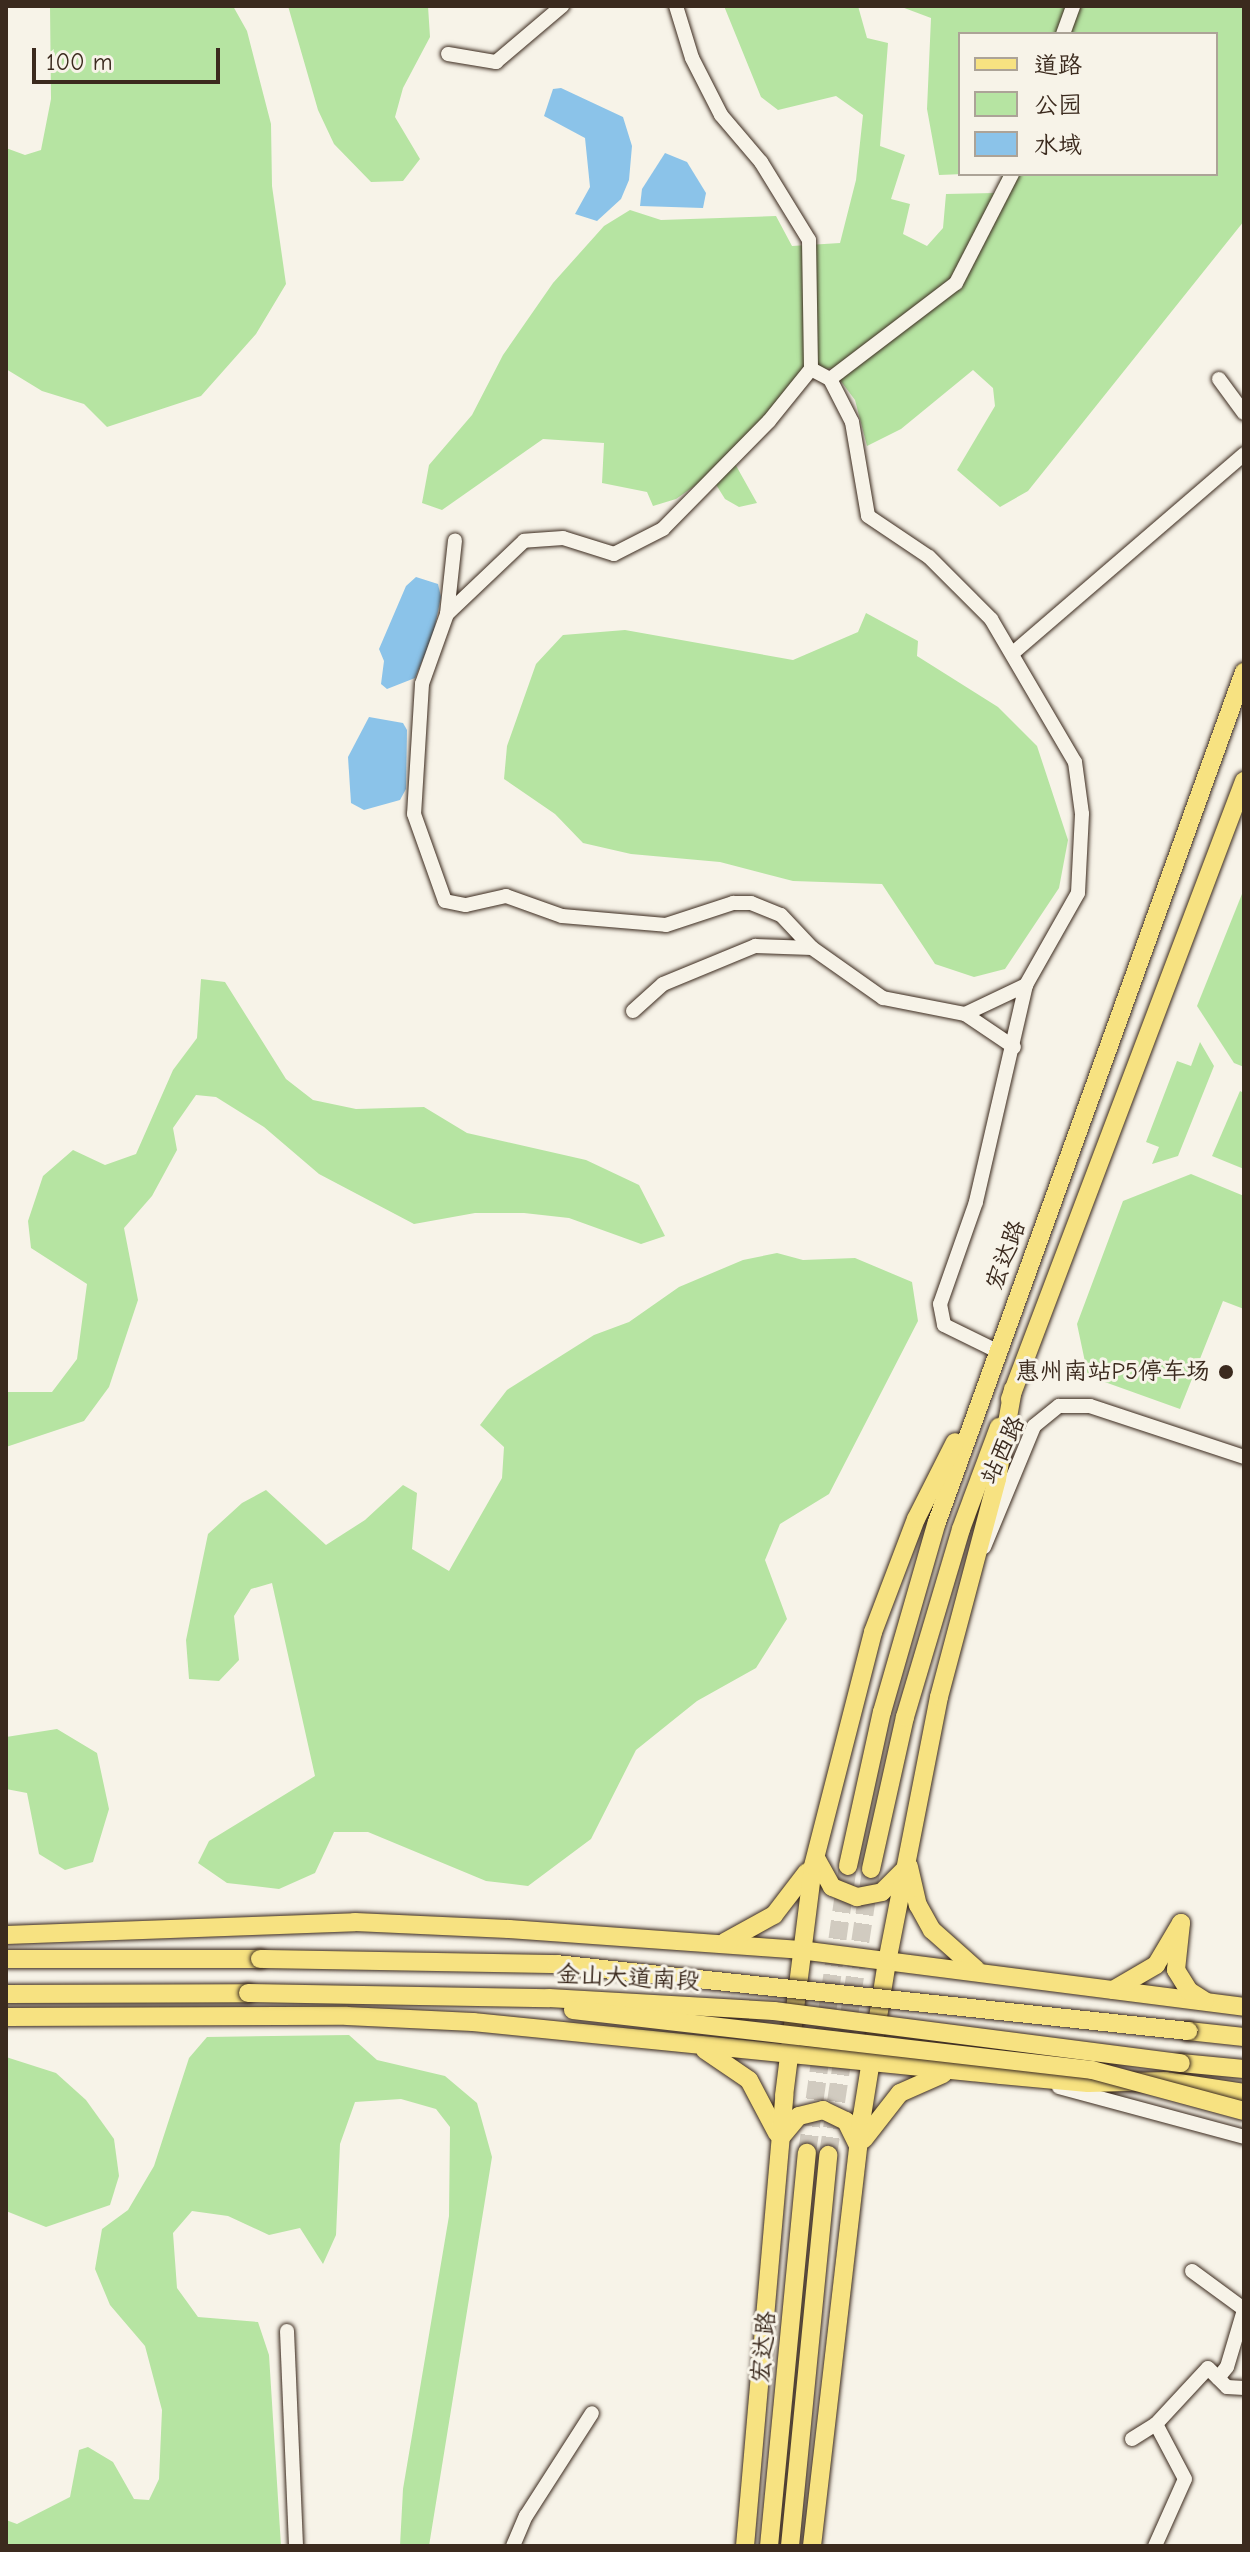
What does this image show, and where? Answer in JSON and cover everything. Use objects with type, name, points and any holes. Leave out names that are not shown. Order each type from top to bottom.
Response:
[{"type":"main road","name":"宏达路","points":[[848,1866],[886,1697],[986,1379],[1244,672]]},
{"type":"main road","points":[[871,1869],[909,1703],[961,1529],[1244,781]]},
{"type":"main road","points":[[745,2546],[789,2054],[800,1950],[818,1847],[873,1632],[916,1519],[986,1379]]},
{"type":"main road","points":[[812,2546],[858,2154],[887,1962],[939,1697],[975,1565],[1013,1389]]},
{"type":"main road","points":[[818,1847],[832,1887],[857,1897],[890,1888],[907,1858]]},
{"type":"main road","points":[[723,1942],[750,1931],[785,1905],[810,1868],[818,1847]]},
{"type":"main road","points":[[907,1858],[913,1892],[924,1918],[950,1951],[985,1974]]},
{"type":"main road","points":[[6,1936],[355,1922],[723,1942],[1244,2007]]},
{"type":"main road","points":[[1110,1991],[1156,1965],[1181,1923],[1176,1970],[1189,1991],[1211,2004]]},
{"type":"main road","name":"金山大道南段","points":[[6,1959],[556,1964],[1244,2037]]},
{"type":"main road","name":"金山大道南段","points":[[6,1994],[248,1993],[479,1997],[774,2011],[1244,2069]]},
{"type":"main road","points":[[479,1997],[1092,2070],[1244,2111]]},
{"type":"main road","points":[[8,2016],[347,2016],[473,2022],[1088,2083],[1165,2081],[1244,2093]]},
{"type":"main road","points":[[679,2043],[717,2056],[749,2080],[766,2104],[780,2143]]},
{"type":"main road","points":[[858,2154],[873,2121],[900,2093],[922,2080],[960,2071]]},
{"type":"main road","points":[[780,2143],[799,2116],[823,2110],[846,2121],[858,2154]]},
{"type":"main road","name":"宏达路","points":[[769,2546],[807,2153]]},
{"type":"main road","name":"宏达路","points":[[790,2546],[828,2155]]},
{"type":"street","points":[[448,54],[496,62],[562,6]]},
{"type":"street","points":[[447,614],[524,541],[563,538],[614,554],[663,529],[769,421],[811,369],[809,240],[761,162],[721,115],[692,58],[676,6]]},
{"type":"street","points":[[1064,32],[1073,6]]},
{"type":"street","points":[[830,379],[956,283],[1011,176]]},
{"type":"street","points":[[811,369],[830,379],[852,422],[868,516],[929,557],[991,619],[1075,762],[1082,814],[1078,893],[1026,985],[1014,1047],[1000,1085],[976,1202],[940,1304],[944,1325],[997,1351]]},
{"type":"street","points":[[1219,379],[1244,413]]},
{"type":"street","points":[[1013,653],[1244,454]]},
{"type":"street","points":[[455,540],[447,614],[422,684],[414,814],[445,901],[466,905],[506,896],[562,916],[666,925],[733,903],[751,903],[781,915],[812,948],[883,998],[965,1014],[1014,1047]]},
{"type":"street","points":[[633,1011],[663,984],[755,946],[812,948]]},
{"type":"street","points":[[965,1014],[1026,985]]},
{"type":"street","name":"站西路","points":[[975,1565],[1034,1426],[1059,1406],[1090,1406],[1244,1457]]},
{"type":"street","points":[[1001,2075],[1223,2129],[1244,2137]]},
{"type":"street","points":[[1192,2271],[1244,2309],[1227,2367],[1218,2378]]},
{"type":"street","points":[[287,2331],[296,2546]]},
{"type":"street","points":[[1132,2439],[1156,2424],[1208,2368],[1227,2387],[1244,2388]]},
{"type":"street","points":[[513,2546],[526,2516],[592,2413]]},
{"type":"street","points":[[1155,2546],[1185,2479],[1156,2424]]},
{"type":"green space","points":[[50,6],[233,6],[247,31],[271,124],[272,186],[286,284],[256,334],[201,396],[107,427],[84,404],[42,391],[6,369],[6,148],[25,155],[41,150],[51,99]]},
{"type":"green space","points":[[288,6],[428,6],[430,37],[403,88],[395,117],[420,159],[403,181],[371,182],[334,144],[318,110]]},
{"type":"green space","points":[[724,6],[858,6],[867,38],[888,43],[880,146],[905,155],[891,199],[910,204],[903,234],[927,246],[943,228],[946,194],[995,193],[1002,176],[1218,176],[1218,32],[958,32],[958,174],[939,175],[927,109],[931,18],[899,6],[1244,6],[1244,221],[1028,491],[1000,507],[957,470],[995,406],[993,388],[973,370],[901,429],[867,446],[855,400],[831,368],[799,374],[734,462],[757,503],[739,507],[725,499],[710,475],[676,499],[653,506],[647,492],[602,483],[604,443],[543,439],[442,510],[422,503],[429,465],[472,415],[503,355],[553,283],[604,226],[630,210],[661,220],[776,216],[792,246],[840,243],[856,180],[863,115],[836,96],[778,110],[761,97]]},
{"type":"green space","points":[[866,613],[918,641],[917,656],[998,707],[1037,746],[1068,840],[1059,888],[1005,969],[974,977],[935,964],[882,884],[793,881],[720,862],[631,854],[583,843],[555,814],[504,779],[507,746],[536,664],[563,635],[625,630],[793,660],[858,632]]},
{"type":"green space","points":[[1244,889],[1244,1067],[1234,1063],[1197,1006]]},
{"type":"green space","points":[[201,979],[225,982],[286,1079],[313,1100],[356,1109],[424,1107],[467,1133],[586,1160],[639,1185],[665,1236],[641,1244],[569,1218],[524,1213],[475,1213],[414,1224],[319,1174],[264,1127],[216,1097],[196,1095],[173,1128],[177,1150],[152,1196],[124,1228],[138,1300],[109,1387],[84,1421],[6,1447],[6,1392],[52,1392],[77,1359],[87,1284],[31,1248],[28,1221],[43,1176],[73,1150],[105,1165],[136,1154],[173,1070],[197,1038]]},
{"type":"green space","points":[[1200,1042],[1214,1066],[1178,1156],[1152,1164],[1159,1147],[1146,1142],[1177,1061],[1191,1066]]},
{"type":"green space","points":[[1240,1091],[1244,1093],[1244,1169],[1212,1156]]},
{"type":"green space","points":[[1191,1174],[1244,1196],[1244,1309],[1223,1301],[1180,1409],[1088,1376],[1077,1324],[1123,1201]]},
{"type":"green space","points":[[777,1253],[803,1260],[855,1258],[912,1282],[918,1321],[829,1494],[780,1524],[765,1560],[787,1619],[756,1668],[697,1701],[636,1750],[591,1839],[528,1886],[486,1881],[368,1832],[334,1832],[315,1873],[279,1889],[227,1883],[198,1863],[209,1841],[315,1776],[272,1583],[251,1589],[234,1616],[239,1660],[219,1681],[189,1679],[186,1640],[208,1534],[242,1503],[266,1490],[326,1545],[365,1520],[403,1485],[417,1493],[412,1549],[449,1571],[502,1478],[504,1447],[480,1425],[507,1390],[594,1335],[629,1322],[679,1287],[743,1260]]},
{"type":"green space","points":[[57,1729],[97,1753],[109,1809],[93,1862],[65,1870],[39,1854],[27,1793],[6,1789],[6,1737]]},
{"type":"green space","points":[[349,2035],[377,2060],[445,2076],[477,2103],[492,2157],[429,2546],[400,2546],[403,2489],[449,2216],[450,2127],[436,2109],[401,2099],[355,2102],[340,2144],[336,2235],[323,2264],[300,2228],[269,2235],[228,2216],[192,2211],[173,2233],[177,2288],[198,2317],[258,2322],[269,2355],[281,2546],[6,2546],[6,2520],[17,2524],[70,2497],[79,2450],[88,2447],[113,2462],[134,2499],[149,2500],[159,2479],[162,2410],[145,2346],[110,2305],[95,2269],[102,2229],[128,2210],[154,2166],[189,2058],[207,2037]]},
{"type":"green space","points":[[6,2057],[56,2073],[86,2100],[114,2139],[119,2176],[110,2205],[46,2227],[6,2211]]},
{"type":"water","points":[[561,88],[623,117],[632,146],[629,180],[621,199],[597,221],[575,214],[590,187],[585,138],[544,116],[553,89]]},
{"type":"water","points":[[665,153],[687,162],[706,193],[703,208],[640,206],[642,189]]},
{"type":"water","points":[[416,577],[438,584],[441,597],[433,635],[415,678],[387,689],[381,684],[384,661],[379,649],[406,586]]},
{"type":"water","points":[[369,717],[403,723],[407,730],[406,789],[400,800],[364,810],[351,803],[348,757]]},
{"type":"tunnel","points":[[807,2153],[848,1866]]},
{"type":"tunnel","points":[[828,2155],[871,1869]]},
{"type":"place","name":"惠州南站P5停车场","points":[[1226,1372]]}]
